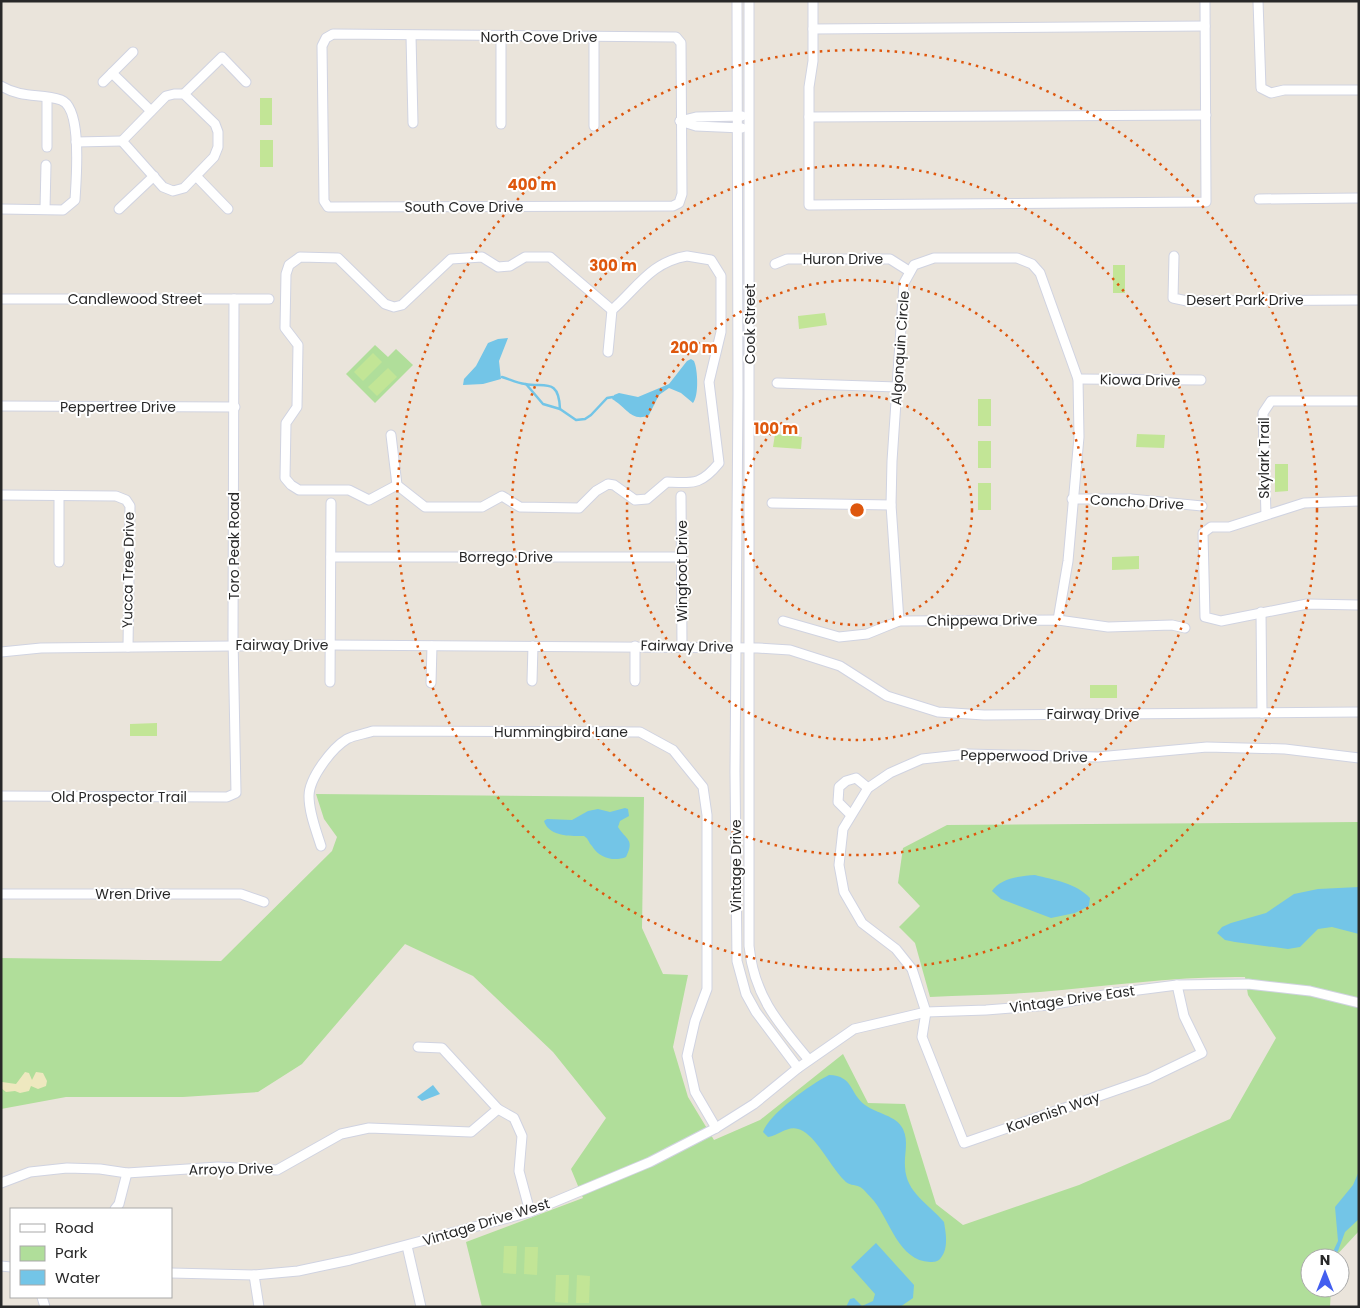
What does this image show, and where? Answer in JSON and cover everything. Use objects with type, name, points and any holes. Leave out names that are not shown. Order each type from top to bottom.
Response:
[{"type":"street","name":"Cook Street","points":[[736,647],[737,1]]},
{"type":"street","name":"Cook Street","points":[[750,1],[750,648]]},
{"type":"street","points":[[813,1],[813,61],[809,87],[810,204],[1206,202],[1205,1]]},
{"type":"street","points":[[1258,1],[1260,84],[1266,91],[1359,90]]},
{"type":"street","points":[[813,29],[1205,26]]},
{"type":"street","name":"North Cove Drive","points":[[322,46],[326,38],[333,34],[594,38],[676,37],[681,43],[680,121]]},
{"type":"street","points":[[411,36],[413,123]]},
{"type":"street","points":[[501,37],[501,124]]},
{"type":"street","points":[[594,38],[594,126]]},
{"type":"street","name":"South Cove Drive","points":[[322,46],[324,201],[328,207],[672,206],[679,203],[682,194],[680,121]]},
{"type":"street","points":[[103,82],[133,52]]},
{"type":"street","points":[[184,94],[222,57],[246,82]]},
{"type":"street","points":[[112,73],[151,111]]},
{"type":"street","points":[[1,86],[14,94],[61,100],[70,105],[74,113],[76,142],[75,200],[63,210],[1,209]]},
{"type":"street","points":[[76,142],[122,141],[166,96],[174,94],[184,94],[215,124],[218,132],[216,153],[184,188],[173,191],[163,187],[122,141]]},
{"type":"street","points":[[47,98],[47,147]]},
{"type":"street","points":[[809,117],[1206,115]]},
{"type":"street","points":[[680,121],[696,117],[749,116]]},
{"type":"street","points":[[680,121],[696,126],[750,129]]},
{"type":"street","points":[[45,209],[46,164]]},
{"type":"street","points":[[119,209],[154,176]]},
{"type":"street","points":[[196,176],[228,209]]},
{"type":"street","points":[[1259,199],[1359,198]]},
{"type":"street","points":[[391,435],[397,485],[425,507],[482,507],[502,496],[520,507],[578,508],[596,491],[608,484],[614,485],[635,500],[647,499],[667,482],[689,482],[706,478],[719,463],[709,382],[721,332],[721,276],[711,260],[687,256],[669,259],[657,266],[612,310],[608,352]]},
{"type":"street","name":"Desert Park Drive","points":[[1174,256],[1173,298],[1187,301],[1359,300]]},
{"type":"street","points":[[397,485],[369,500],[349,490],[300,490],[291,485],[285,478],[286,423],[297,407],[298,345],[285,328],[286,274],[293,261],[300,257],[338,258],[385,304],[394,307],[402,305],[451,259],[482,257],[498,267],[510,266],[525,257],[550,257],[612,310]]},
{"type":"street","name":"Algonquin Circle","points":[[899,621],[891,505],[904,282],[909,270],[920,261],[934,258],[1017,258],[1032,264],[1040,274],[1078,379],[1079,437],[1068,561],[1058,620]]},
{"type":"street","name":"Huron Drive","points":[[775,264],[787,259],[890,259],[909,270]]},
{"type":"street","name":"Candlewood Street","points":[[1,299],[269,299]]},
{"type":"street","name":"Toro Peak Road","points":[[234,299],[236,793]]},
{"type":"street","name":"Kiowa Drive","points":[[1078,379],[1201,380]]},
{"type":"street","points":[[777,383],[897,387]]},
{"type":"street","name":"Skylark Trail","points":[[1266,516],[1263,413],[1271,400],[1359,401]]},
{"type":"street","name":"Peppertree Drive","points":[[1,406],[235,407]]},
{"type":"street","name":"Yucca Tree Drive","points":[[1,496],[116,496],[126,500],[130,506],[128,647]]},
{"type":"street","points":[[59,496],[59,562]]},
{"type":"street","name":"Wingfoot Drive","points":[[681,496],[682,646]]},
{"type":"street","name":"Concho Drive","points":[[1072,499],[1131,499],[1202,506]]},
{"type":"street","points":[[1359,501],[1304,503],[1229,527],[1211,527],[1203,533],[1205,617],[1221,621],[1307,604],[1359,605]]},
{"type":"street","points":[[330,682],[331,503]]},
{"type":"street","points":[[772,503],[891,505]]},
{"type":"street","name":"Borrego Drive","points":[[331,557],[682,557]]},
{"type":"street","points":[[1262,612],[1262,713]]},
{"type":"street","name":"Chippewa Drive","points":[[783,621],[833,636],[849,637],[867,634],[899,621],[1058,620],[1108,628],[1172,625],[1185,628]]},
{"type":"street","name":"Fairway Drive","points":[[1,652],[41,648],[330,645],[736,647],[790,650],[840,666],[888,696],[938,712],[984,715],[1359,712]]},
{"type":"street","points":[[431,683],[432,646]]},
{"type":"street","points":[[532,681],[533,646]]},
{"type":"street","points":[[635,646],[635,681]]},
{"type":"street","name":"Vintage Drive","points":[[736,647],[737,961],[749,1000],[798,1068]]},
{"type":"street","name":"Vintage Drive","points":[[750,648],[749,946],[752,970],[773,1016],[810,1060]]},
{"type":"street","name":"Hummingbird Lane","points":[[321,846],[314,823],[309,795],[316,774],[330,753],[347,739],[373,731],[640,732],[673,750],[703,787],[708,814],[707,989],[695,1021],[687,1056],[695,1092],[716,1128]]},
{"type":"street","name":"Pepperwood Drive","points":[[926,1012],[912,969],[896,949],[862,923],[844,892],[839,865],[843,829],[850,814],[868,788],[890,773],[922,759],[968,754],[1098,757],[1206,747],[1285,749],[1359,758]]},
{"type":"street","points":[[850,814],[838,802],[837,793],[839,787],[846,781],[856,778],[868,788]]},
{"type":"street","name":"Old Prospector Trail","points":[[1,796],[227,797],[236,793]]},
{"type":"street","name":"Wren Drive","points":[[1,894],[241,894],[264,902]]},
{"type":"street","name":"Vintage Drive East","points":[[798,1068],[854,1029],[926,1012],[1050,1005],[1115,993],[1177,985],[1248,984],[1310,991],[1359,1003]]},
{"type":"street","name":"Kavenish Way","points":[[926,1012],[922,1036],[964,1143],[1148,1079],[1202,1053],[1184,1016],[1177,985]]},
{"type":"street","points":[[418,1047],[442,1048],[498,1110],[514,1118],[522,1136],[519,1171],[530,1212]]},
{"type":"street","name":"Vintage Drive West","points":[[172,1273],[254,1275],[298,1271],[406,1246],[530,1212],[650,1162],[716,1128],[754,1104],[798,1068]]},
{"type":"street","name":"Arroyo Drive","points":[[1,1183],[30,1172],[67,1168],[127,1173],[218,1167],[277,1170],[341,1134],[370,1128],[471,1132],[498,1110]]},
{"type":"street","points":[[116,1208],[119,1204],[127,1173]]},
{"type":"street","points":[[406,1246],[421,1307]]},
{"type":"street","points":[[254,1275],[259,1307]]},
{"type":"green space","points":[[260,98],[272,98],[272,125],[260,125]]},
{"type":"green space","points":[[260,140],[273,140],[273,167],[260,167]]},
{"type":"green space","points":[[1113,265],[1125,265],[1125,293],[1113,293]]},
{"type":"green space","points":[[825,313],[827,325],[799,329],[798,316]]},
{"type":"green space","points":[[375,345],[388,357],[396,349],[413,365],[375,403],[346,374]]},
{"type":"green space","points":[[373,353],[382,362],[363,381],[354,372]]},
{"type":"green space","points":[[388,368],[397,377],[377,396],[368,387]]},
{"type":"green space","points":[[978,399],[991,399],[991,426],[978,426]]},
{"type":"green space","points":[[775,434],[802,437],[801,449],[773,447]]},
{"type":"green space","points":[[1137,434],[1165,435],[1164,448],[1136,447]]},
{"type":"green space","points":[[978,441],[991,441],[991,468],[978,468]]},
{"type":"green space","points":[[1275,464],[1288,464],[1288,491],[1275,492]]},
{"type":"green space","points":[[978,483],[991,483],[991,510],[978,510]]},
{"type":"green space","points":[[1139,556],[1139,569],[1112,570],[1112,557]]},
{"type":"green space","points":[[1090,685],[1117,685],[1117,698],[1090,698]]},
{"type":"green space","points":[[157,723],[157,736],[130,736],[130,724]]},
{"type":"green space","points":[[316,794],[644,797],[642,928],[663,974],[688,975],[673,1047],[688,1097],[714,1140],[760,1120],[843,1054],[868,1103],[905,1104],[936,1204],[963,1225],[1079,1185],[1230,1119],[1276,1038],[1248,995],[1245,977],[1194,978],[1040,992],[930,997],[915,943],[899,927],[920,906],[898,883],[903,848],[947,825],[1359,822],[1359,1231],[1343,1248],[1300,1248],[1300,1298],[1330,1298],[1330,1307],[482,1307],[466,1242],[583,1198],[571,1169],[606,1118],[553,1052],[473,976],[405,944],[302,1064],[258,1092],[183,1097],[66,1097],[1,1109],[1,958],[221,961],[332,851],[337,837],[324,819]]},
{"type":"green space","points":[[504,1246],[517,1246],[516,1274],[503,1273]]},
{"type":"green space","points":[[525,1247],[538,1247],[537,1275],[524,1274]]},
{"type":"green space","points":[[556,1275],[569,1275],[568,1303],[555,1302]]},
{"type":"green space","points":[[577,1275],[590,1276],[589,1303],[576,1303]]},
{"type":"sand","points":[[25,1072],[29,1073],[32,1080],[36,1072],[43,1073],[47,1081],[46,1086],[38,1089],[31,1086],[29,1091],[20,1093],[15,1091],[6,1092],[1,1088],[2,1082],[16,1084]]},
{"type":"water","points":[[508,338],[499,361],[501,379],[483,384],[463,385],[464,379],[476,366],[488,343]]},
{"type":"water","points":[[691,359],[694,361],[697,376],[697,389],[693,403],[681,393],[669,388],[659,395],[649,415],[638,417],[629,413],[612,399],[614,395],[619,393],[638,397],[669,384],[687,361]]},
{"type":"water","points":[[598,809],[610,812],[628,809],[629,816],[620,821],[618,827],[630,843],[630,847],[626,857],[617,859],[603,856],[595,850],[584,836],[555,833],[544,821],[547,819],[572,820],[588,811]]},
{"type":"water","points":[[1035,875],[1078,889],[1090,898],[1089,906],[1075,913],[1051,918],[1001,899],[992,891],[1005,880]]},
{"type":"water","points":[[1359,887],[1359,934],[1332,927],[1318,929],[1300,947],[1288,949],[1225,940],[1217,933],[1222,927],[1231,923],[1266,913],[1294,894],[1318,889]]},
{"type":"water","points":[[829,1075],[843,1078],[865,1105],[896,1121],[903,1129],[906,1143],[905,1167],[909,1184],[919,1198],[944,1222],[946,1246],[943,1255],[938,1261],[919,1260],[910,1255],[896,1239],[874,1201],[862,1188],[846,1182],[839,1175],[820,1147],[809,1135],[793,1128],[768,1137],[763,1132],[782,1108],[802,1092]]},
{"type":"water","points":[[433,1085],[440,1094],[422,1101],[417,1097]]},
{"type":"water","points":[[1359,1171],[1359,1219],[1345,1232],[1339,1248],[1335,1248],[1338,1241],[1335,1207],[1353,1185]]},
{"type":"water","points":[[876,1243],[914,1285],[913,1298],[900,1307],[846,1307],[850,1299],[854,1298],[862,1306],[873,1301],[875,1294],[851,1267]]},
{"type":"waterway","points":[[502,377],[522,383],[544,385],[553,388],[557,392],[560,409]]},
{"type":"waterway","points":[[526,384],[543,404],[560,409],[576,420],[585,419],[607,398],[613,397]]}]
